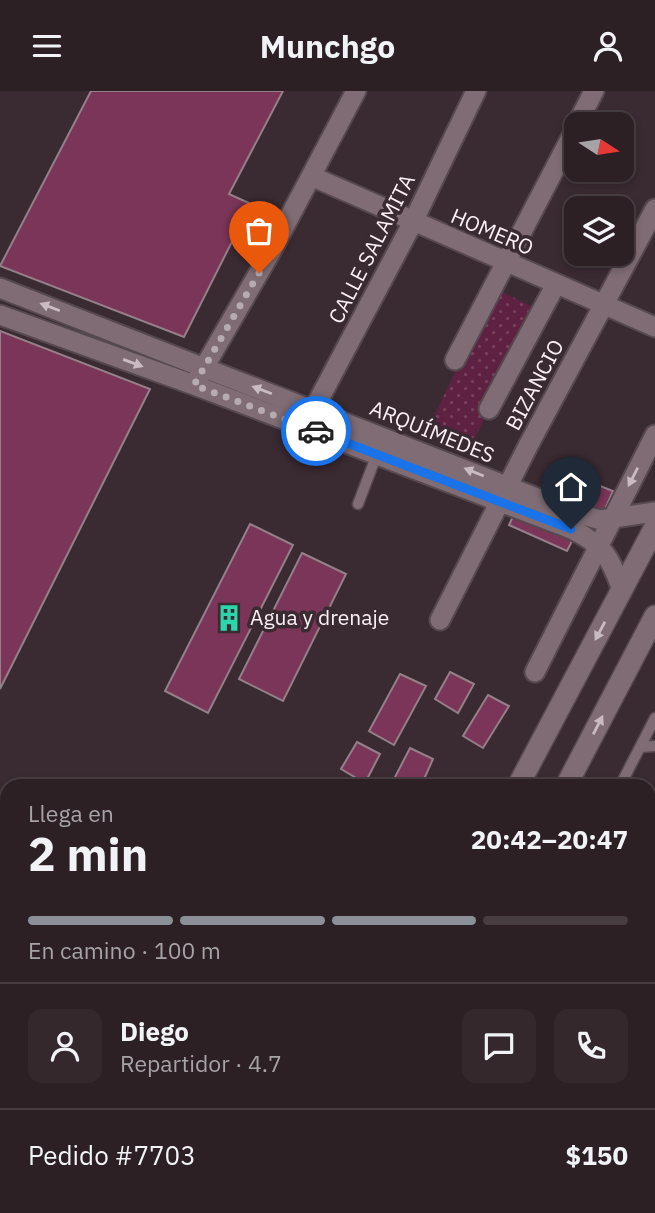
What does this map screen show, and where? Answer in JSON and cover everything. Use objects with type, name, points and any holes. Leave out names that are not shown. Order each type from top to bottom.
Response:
[{"type":"main road","points":[[522,779],[655,527]]},
{"type":"main road","points":[[570,779],[655,616]]},
{"type":"street","points":[[194,385],[356,91]]},
{"type":"street","name":"CALLE SALAMITA","points":[[309,418],[413,222],[476,91]]},
{"type":"street","points":[[584,112],[594,91]]},
{"type":"street","points":[[455,360],[564,152]]},
{"type":"street","name":"HOMERO","points":[[311,176],[655,327]]},
{"type":"street","name":"BIZANCIO","points":[[440,620],[504,493],[655,209]]},
{"type":"street","points":[[489,409],[556,284]]},
{"type":"street","name":"ARQUÍMEDES","points":[[0,288],[204,367],[309,418]]},
{"type":"street","name":"ARQUÍMEDES","points":[[0,315],[194,385],[309,418],[504,493],[588,517],[612,519],[655,512]]},
{"type":"street","points":[[535,672],[655,435]]},
{"type":"street","name":"ARQUÍMEDES","points":[[504,493],[600,545]]},
{"type":"street","points":[[600,545],[613,565],[622,590]]},
{"type":"lane","points":[[358,504],[380,445]]},
{"type":"lane","points":[[624,779],[655,718]]},
{"type":"lane","points":[[640,747],[655,746]]},
{"type":"shaded area","points":[[496,289],[537,309],[471,446],[429,426]]},
{"type":"building","points":[[91,91],[283,91],[229,194],[251,204],[184,337],[0,266]]},
{"type":"building","points":[[0,331],[150,389],[0,689]]},
{"type":"building","points":[[560,470],[613,491],[602,516],[550,493]]},
{"type":"building","points":[[515,512],[573,539],[567,551],[509,525]]},
{"type":"building","name":"Agua y drenaje","points":[[250,524],[293,545],[208,713],[165,691]]},
{"type":"building","name":"Agua y drenaje","points":[[302,553],[346,574],[283,701],[239,679]]},
{"type":"building","points":[[450,672],[474,684],[458,713],[435,699]]},
{"type":"building","points":[[400,674],[426,686],[394,745],[369,731]]},
{"type":"building","points":[[488,695],[509,706],[483,748],[463,736]]},
{"type":"building","points":[[357,742],[380,754],[367,779],[358,779],[341,769]]},
{"type":"building","points":[[410,748],[433,759],[424,779],[394,779]]},
{"type":"way so far","points":[[259,273],[194,385],[316,431]]},
{"type":"place","name":"Agua y drenaje","points":[[229,618]]},
{"type":"route","points":[[316,431],[571,529]]}]
